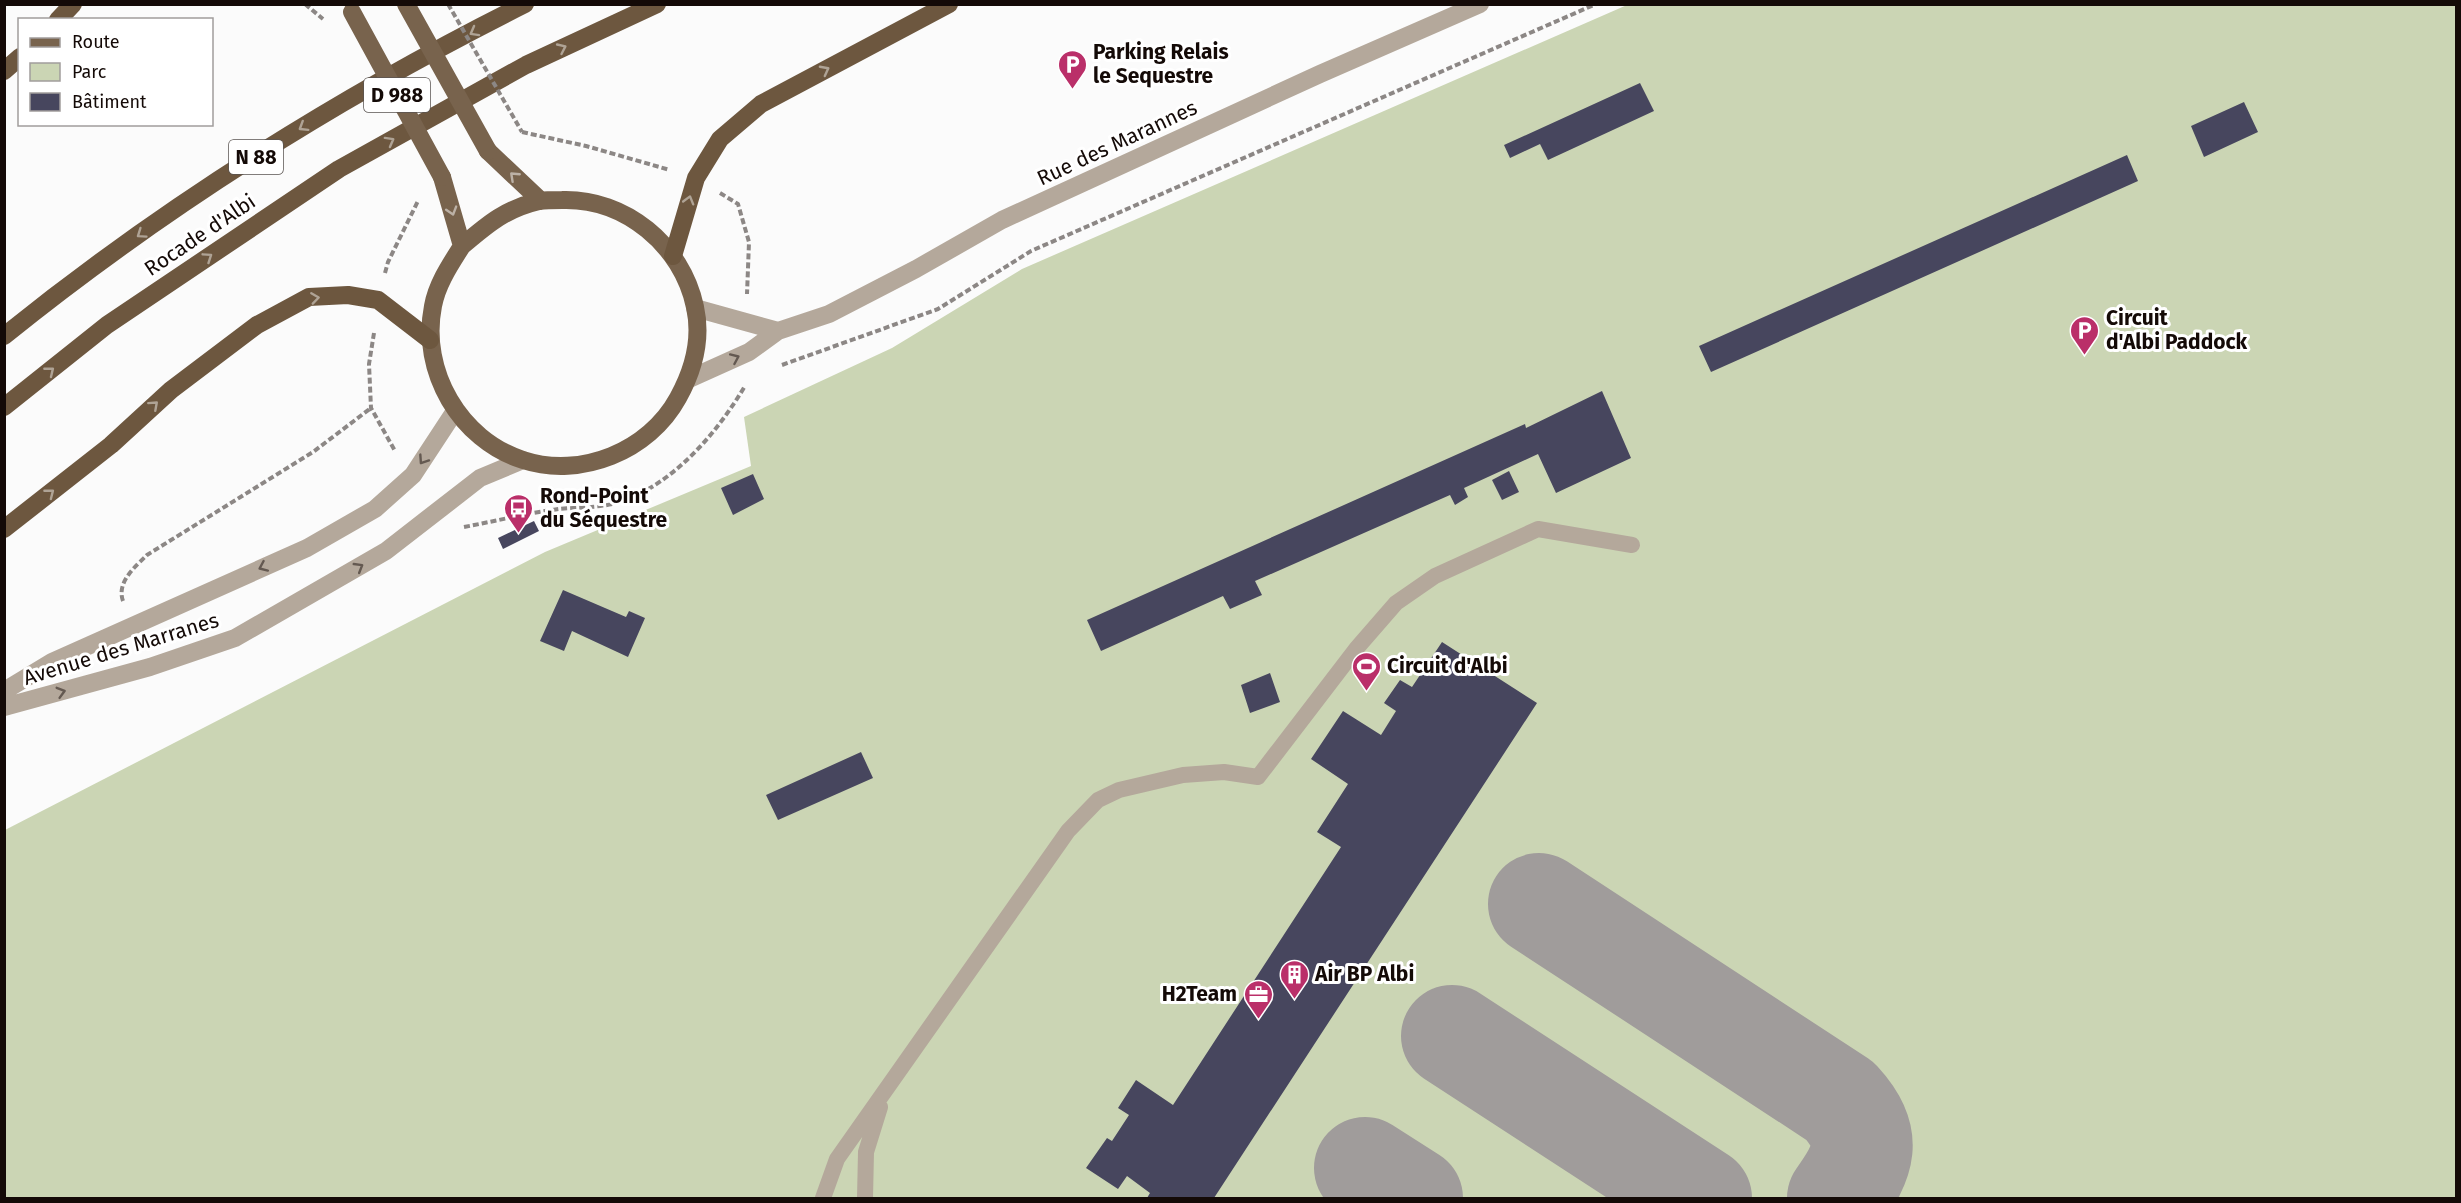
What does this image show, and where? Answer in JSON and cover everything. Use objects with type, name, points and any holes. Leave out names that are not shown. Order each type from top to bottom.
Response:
[{"type":"highway","points":[[60,18],[73,4]]},
{"type":"highway","name":"Rocade d'Albi","points":[[4,336],[75,279],[218,181],[321,116],[525,4]]},
{"type":"highway","name":"Rocade d'Albi","points":[[4,407],[107,325],[339,169],[526,65],[657,4]]},
{"type":"highway","points":[[673,256],[696,178],[720,139],[761,104],[949,4]]},
{"type":"highway","points":[[4,71],[18,59]]},
{"type":"highway","points":[[4,529],[111,445],[171,390],[247,332],[309,297],[348,295],[378,300],[430,340]]},
{"type":"main road","name":"D 988","points":[[406,4],[488,152],[540,201]]},
{"type":"main road","name":"D 988","points":[[349,8],[442,177],[462,246]]},
{"type":"main road","points":[[578,200],[615,209],[647,228],[673,256],[687,280],[695,308],[697,344],[689,379],[669,415],[640,442],[603,460],[563,467],[523,460],[485,441],[455,411],[437,377],[430,340],[433,306],[444,274],[462,246],[498,216],[540,201],[578,200]]},
{"type":"street","name":"Rue des Marannes","points":[[689,379],[749,351],[778,331],[829,314],[916,269],[1002,220],[1320,74],[1480,4]]},
{"type":"street","points":[[695,308],[778,331]]},
{"type":"street","name":"Avenue des Marranes","points":[[4,691],[52,662],[307,548],[375,509],[413,475],[455,411]]},
{"type":"street","name":"Avenue des Marranes","points":[[4,707],[150,667],[235,638],[386,551],[480,478],[523,460]]},
{"type":"lane","points":[[823,1198],[837,1159],[1068,831],[1098,800],[1119,790],[1183,775],[1224,772],[1258,777],[1356,649],[1396,603],[1435,576],[1538,529],[1632,545]]},
{"type":"lane","points":[[865,1198],[866,1152],[885,1092]]},
{"type":"path","points":[[304,4],[330,24]]},
{"type":"path","points":[[448,4],[522,132]]},
{"type":"path","points":[[772,369],[938,309],[1031,251],[1596,4]]},
{"type":"path","points":[[125,604],[121,595],[127,575],[147,555],[313,452],[371,408]]},
{"type":"green space","name":"Circuit d'Albi","points":[[1627,5],[2456,5],[2456,1198],[5,1198],[5,830],[545,552],[751,466],[744,417],[892,348],[1022,269]]},
{"type":"building","points":[[1640,83],[1654,111],[1548,160],[1540,144],[1510,158],[1504,145]]},
{"type":"building","points":[[2244,102],[2258,132],[2204,157],[2191,126]]},
{"type":"building","points":[[2127,155],[2138,181],[1711,372],[1699,346]]},
{"type":"building","points":[[1602,391],[1631,458],[1556,493],[1538,454],[1464,488],[1468,497],[1455,505],[1450,495],[1255,581],[1262,595],[1230,609],[1223,596],[1101,651],[1087,620],[1525,424],[1526,428]]},
{"type":"building","points":[[1509,471],[1519,492],[1502,500],[1492,480]]},
{"type":"building","points":[[753,474],[764,499],[733,515],[721,488]]},
{"type":"building","points":[[534,521],[539,531],[503,549],[498,538]]},
{"type":"building","points":[[563,590],[626,617],[629,611],[645,618],[628,657],[572,631],[564,651],[540,641]]},
{"type":"building","points":[[1442,642],[1537,703],[1214,1198],[1147,1198],[1150,1193],[1127,1176],[1118,1189],[1086,1168],[1107,1138],[1112,1141],[1129,1115],[1118,1108],[1136,1080],[1173,1105],[1341,847],[1317,832],[1348,784],[1311,759],[1343,711],[1381,735],[1396,711],[1384,703],[1400,680],[1412,687]]},
{"type":"building","points":[[1270,673],[1280,702],[1250,713],[1241,685]]},
{"type":"building","points":[[861,752],[873,778],[778,820],[766,795]]},
{"type":"taxiway","points":[[1539,904],[1840,1101],[1858,1127],[1862,1150],[1854,1172],[1838,1198]]},
{"type":"taxiway","points":[[1452,1036],[1701,1198]]},
{"type":"taxiway","points":[[1365,1168],[1412,1198]]},
{"type":"place","name":"Parking Relais le Sequestre","points":[[1072,90]]},
{"type":"place","name":"Circuit d'Albi Paddock","points":[[2085,356]]},
{"type":"place","name":"Rond-Point du Séquestre","points":[[519,534]]},
{"type":"place","name":"Circuit d'Albi","points":[[1366,692]]},
{"type":"place","name":"Air BP Albi","points":[[1294,1000]]},
{"type":"place","name":"H2Team","points":[[1258,1020]]}]
